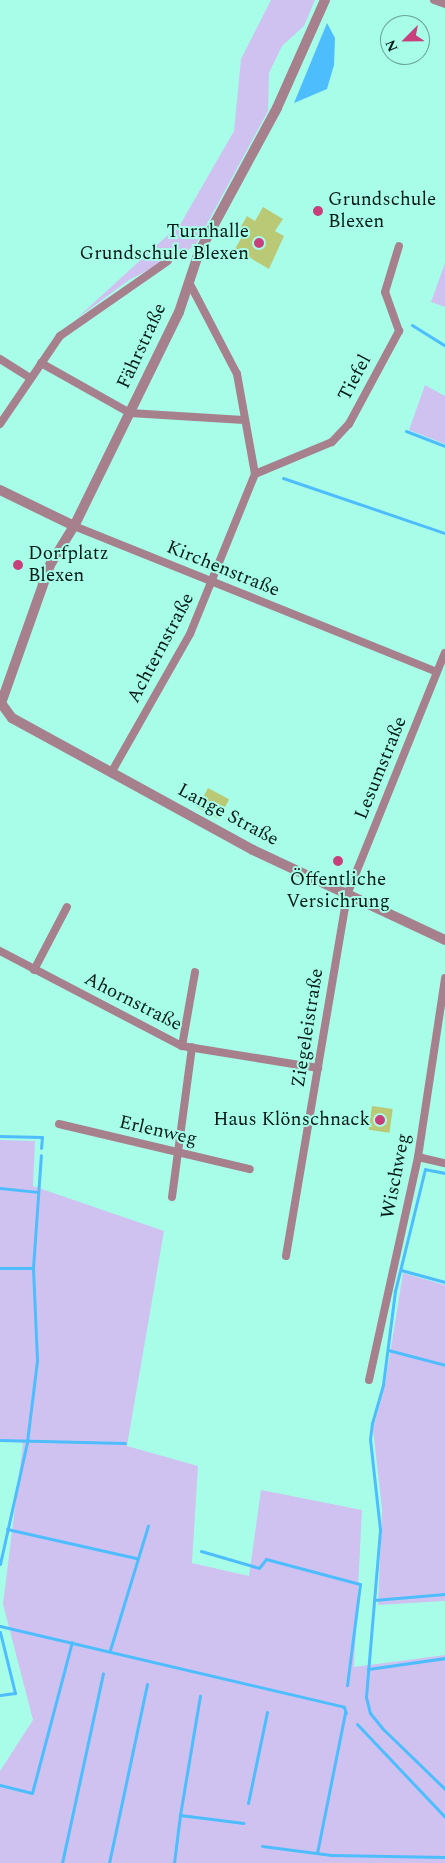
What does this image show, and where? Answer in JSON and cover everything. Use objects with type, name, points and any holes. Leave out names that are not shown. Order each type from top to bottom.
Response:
[{"type":"street","name":"Fährstraße","points":[[1,710],[3,694],[42,586],[130,413],[189,282],[199,252],[277,108],[325,0]]},
{"type":"street","points":[[434,0],[445,4]]},
{"type":"street","name":"Tiefel","points":[[254,474],[332,442],[349,424],[399,331],[385,292],[399,246]]},
{"type":"street","points":[[0,424],[29,377],[60,336],[168,261]]},
{"type":"street","points":[[189,282],[237,374],[254,474]]},
{"type":"street","points":[[0,359],[29,377]]},
{"type":"street","points":[[41,363],[130,413],[244,420]]},
{"type":"street","name":"Achternstraße","points":[[111,773],[190,634],[213,585],[254,474]]},
{"type":"street","name":"Kirchenstraße","points":[[0,490],[74,526],[213,585],[437,672]]},
{"type":"street","name":"Lesumstraße","points":[[347,895],[445,653]]},
{"type":"street","name":"Lange Straße","points":[[1,710],[111,773],[253,850],[445,940]]},
{"type":"street","name":"Ziegeleistraße","points":[[286,1256],[347,895]]},
{"type":"street","points":[[34,970],[67,908]]},
{"type":"street","name":"Ahornstraße","points":[[0,951],[182,1046],[318,1068]]},
{"type":"street","points":[[182,1046],[195,972]]},
{"type":"street","name":"Wischweg","points":[[369,1380],[418,1157],[445,978]]},
{"type":"street","points":[[172,1197],[180,1152],[192,1047]]},
{"type":"street","name":"Erlenweg","points":[[59,1124],[250,1169]]},
{"type":"street","points":[[418,1157],[445,1163]]},
{"type":"shaded area","points":[[271,0],[315,0],[304,26],[282,46],[269,73],[268,111],[195,246],[129,280],[76,319],[181,223],[234,131],[241,59]]},
{"type":"shaded area","points":[[445,263],[445,307],[431,302]]},
{"type":"shaded area","points":[[425,385],[445,396],[445,444],[409,430]]},
{"type":"shaded area","points":[[0,1140],[35,1141],[33,1186],[164,1231],[127,1446],[198,1466],[192,1563],[249,1576],[261,1490],[362,1510],[354,1667],[445,1655],[445,1863],[0,1863],[0,1771],[33,1720],[3,1604],[23,1443],[0,1441]]},
{"type":"shaded area","points":[[403,1273],[445,1285],[445,1601],[378,1605],[382,1509],[373,1429],[385,1385]]},
{"type":"water","points":[[327,23],[335,38],[334,65],[327,89],[294,103]]},
{"type":"building","name":"Turnhalle Grundschule Blexen","points":[[263,207],[283,219],[275,231],[284,236],[269,269],[235,249],[243,235],[238,232],[247,216],[255,221]]},
{"type":"building","points":[[208,788],[229,799],[219,819],[198,807]]},
{"type":"building","name":"Haus Klönschnack","points":[[372,1106],[393,1109],[389,1133],[369,1130]]},
{"type":"waterway","points":[[412,325],[445,346]]},
{"type":"waterway","points":[[406,431],[445,446]]},
{"type":"waterway","points":[[283,478],[445,533]]},
{"type":"waterway","points":[[0,1136],[42,1137],[41,1148]]},
{"type":"waterway","points":[[0,1564],[27,1442],[37,1360],[33,1268],[41,1155]]},
{"type":"waterway","points":[[445,1173],[425,1169],[395,1291],[383,1385],[372,1423],[370,1439],[380,1530],[366,1697],[370,1713],[382,1728],[445,1789]]},
{"type":"waterway","points":[[0,1188],[37,1192]]},
{"type":"waterway","points":[[0,1268],[33,1268]]},
{"type":"waterway","points":[[401,1270],[445,1282]]},
{"type":"waterway","points":[[388,1350],[445,1365]]},
{"type":"waterway","points":[[0,1440],[125,1443]]},
{"type":"waterway","points":[[110,1650],[148,1526]]},
{"type":"waterway","points":[[7,1529],[136,1558]]},
{"type":"waterway","points":[[201,1551],[259,1568],[266,1559],[360,1584],[347,1685]]},
{"type":"waterway","points":[[374,1600],[445,1594]]},
{"type":"waterway","points":[[0,1626],[344,1707],[346,1713]]},
{"type":"waterway","points":[[0,1632],[15,1693],[0,1695]]},
{"type":"waterway","points":[[0,1785],[32,1793],[72,1642]]},
{"type":"waterway","points":[[368,1669],[445,1658]]},
{"type":"waterway","points":[[62,1863],[103,1673]]},
{"type":"waterway","points":[[109,1863],[147,1684]]},
{"type":"waterway","points":[[180,1815],[200,1696]]},
{"type":"waterway","points":[[248,1803],[267,1712]]},
{"type":"waterway","points":[[317,1853],[345,1713]]},
{"type":"waterway","points":[[357,1724],[445,1817]]},
{"type":"waterway","points":[[174,1863],[180,1815],[244,1823]]},
{"type":"waterway","points":[[262,1846],[331,1855],[445,1857]]},
{"type":"place","name":"Grundschule Blexen","points":[[318,211]]},
{"type":"place","name":"Turnhalle Grundschule Blexen","points":[[259,243]]},
{"type":"place","name":"Dorfplatz Blexen","points":[[18,565]]},
{"type":"place","name":"Öffentliche Versichrung","points":[[338,861]]},
{"type":"place","name":"Haus Klönschnack","points":[[380,1120]]}]
